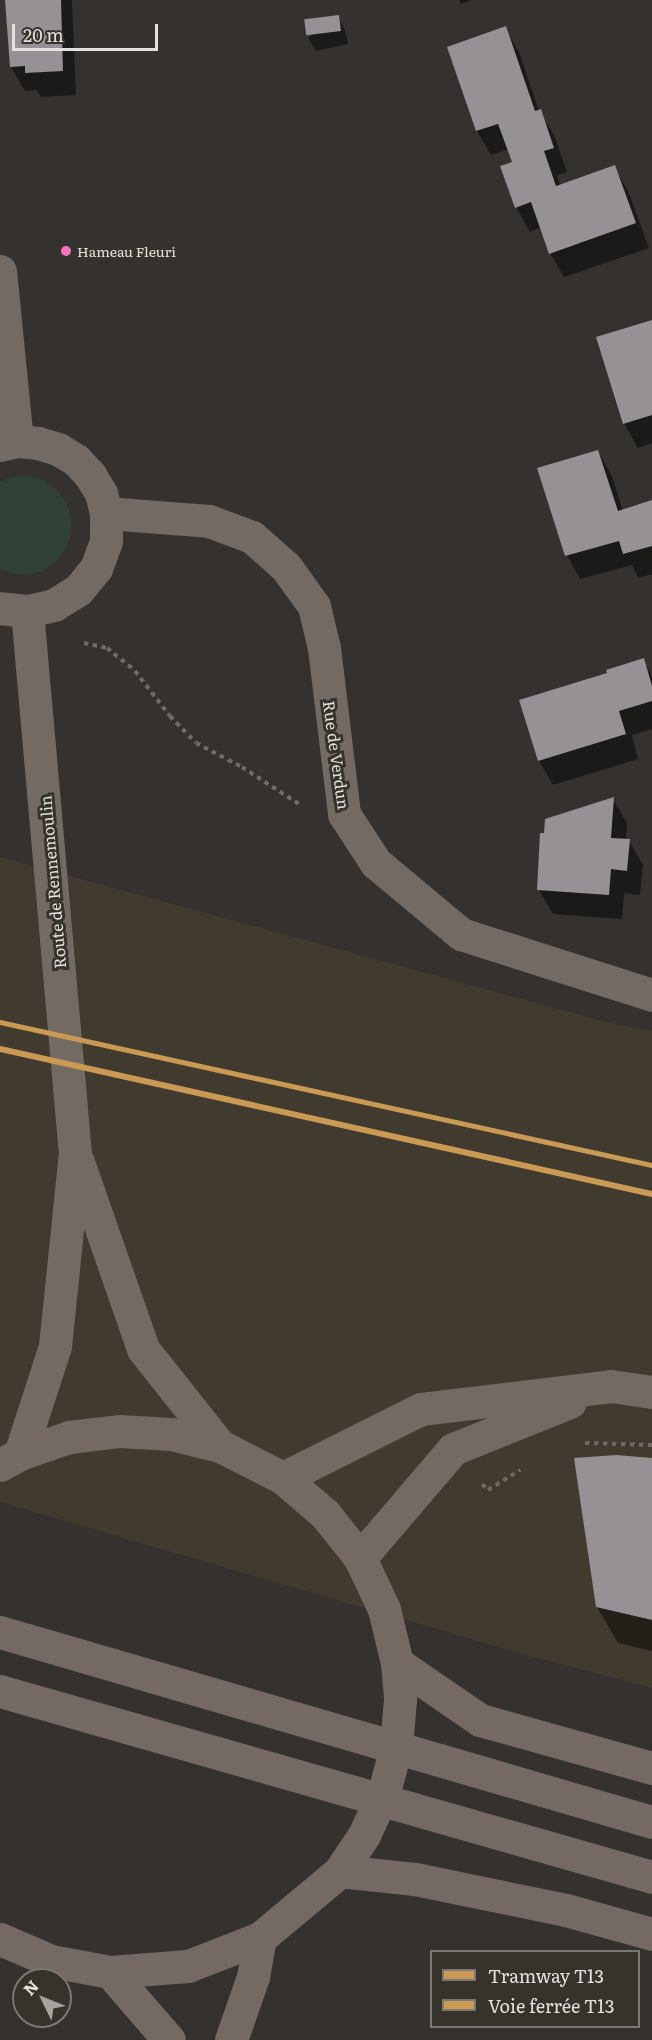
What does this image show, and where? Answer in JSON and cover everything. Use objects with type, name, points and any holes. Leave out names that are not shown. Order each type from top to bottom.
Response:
[{"type":"main road","points":[[0,1939],[51,1961],[110,1972],[188,1966],[260,1938],[340,1871],[364,1835],[384,1792],[396,1747],[400,1699],[397,1664],[384,1609],[360,1558],[325,1514],[283,1478],[220,1446],[171,1434],[119,1431],[69,1437],[10,1459]]},
{"type":"main road","points":[[0,1632],[652,1822]]},
{"type":"main road","points":[[397,1664],[480,1720],[652,1768]]},
{"type":"main road","points":[[0,1691],[652,1877]]},
{"type":"main road","points":[[340,1871],[426,1881],[566,1910],[652,1934]]},
{"type":"main road","points":[[231,2040],[253,1977],[260,1938]]},
{"type":"main road","points":[[110,1972],[169,2040]]},
{"type":"street","points":[[0,271],[9,443],[38,443],[58,449],[75,460],[90,475],[101,493],[106,513],[106,541],[96,568],[78,590],[54,605],[13,610]]},
{"type":"street","name":"Rue de Verdun","points":[[106,513],[209,521],[252,537],[286,567],[314,606],[324,648],[344,814],[376,863],[461,934],[652,995]]},
{"type":"street","name":"Route de Rennemoulin","points":[[10,1459],[55,1346],[75,1154],[55,909],[13,610]]},
{"type":"street","name":"Route de Rennemoulin","points":[[75,1154],[143,1349],[220,1446]]},
{"type":"street","points":[[283,1478],[421,1409],[611,1386],[652,1392]]},
{"type":"street","points":[[360,1558],[453,1449],[611,1386]]},
{"type":"path","points":[[84,643],[107,648],[135,671],[170,716],[196,742],[242,767],[300,805]]},
{"type":"path","points":[[574,1447],[584,1443],[652,1445]]},
{"type":"path","points":[[475,1475],[488,1491],[524,1468]]},
{"type":"shaded area","points":[[0,857],[614,1024],[652,1031],[652,1688],[526,1655],[0,1502]]},
{"type":"green space","points":[[28,476],[43,480],[57,490],[66,502],[71,517],[71,533],[66,548],[57,561],[43,571],[27,575],[0,569],[0,482],[12,477]]},
{"type":"building","points":[[5,0],[61,0],[63,71],[25,73],[25,66],[10,67]]},
{"type":"building","points":[[339,15],[341,31],[306,35],[304,19]]},
{"type":"building","points":[[506,26],[535,111],[541,109],[554,148],[544,151],[556,186],[615,165],[636,223],[549,254],[531,202],[515,208],[500,166],[512,162],[498,124],[476,131],[447,47]]},
{"type":"building","points":[[652,320],[652,415],[623,424],[596,337]]},
{"type":"building","points":[[598,450],[618,511],[652,500],[652,546],[623,554],[619,541],[565,556],[537,468]]},
{"type":"building","points":[[644,658],[652,686],[652,701],[619,711],[626,734],[538,761],[519,700],[607,673],[606,670]]},
{"type":"building","points":[[614,797],[611,838],[630,839],[627,871],[611,869],[609,895],[537,890],[540,833],[544,833],[545,819]]},
{"type":"building","points":[[616,1455],[652,1458],[652,1620],[596,1607],[574,1458]]},
{"type":"tram line","name":"T13","points":[[0,1022],[652,1165]]},
{"type":"rail line","name":"T13","points":[[0,1049],[652,1194]]},
{"type":"place","name":"Hameau Fleuri","points":[[66,251]]}]
